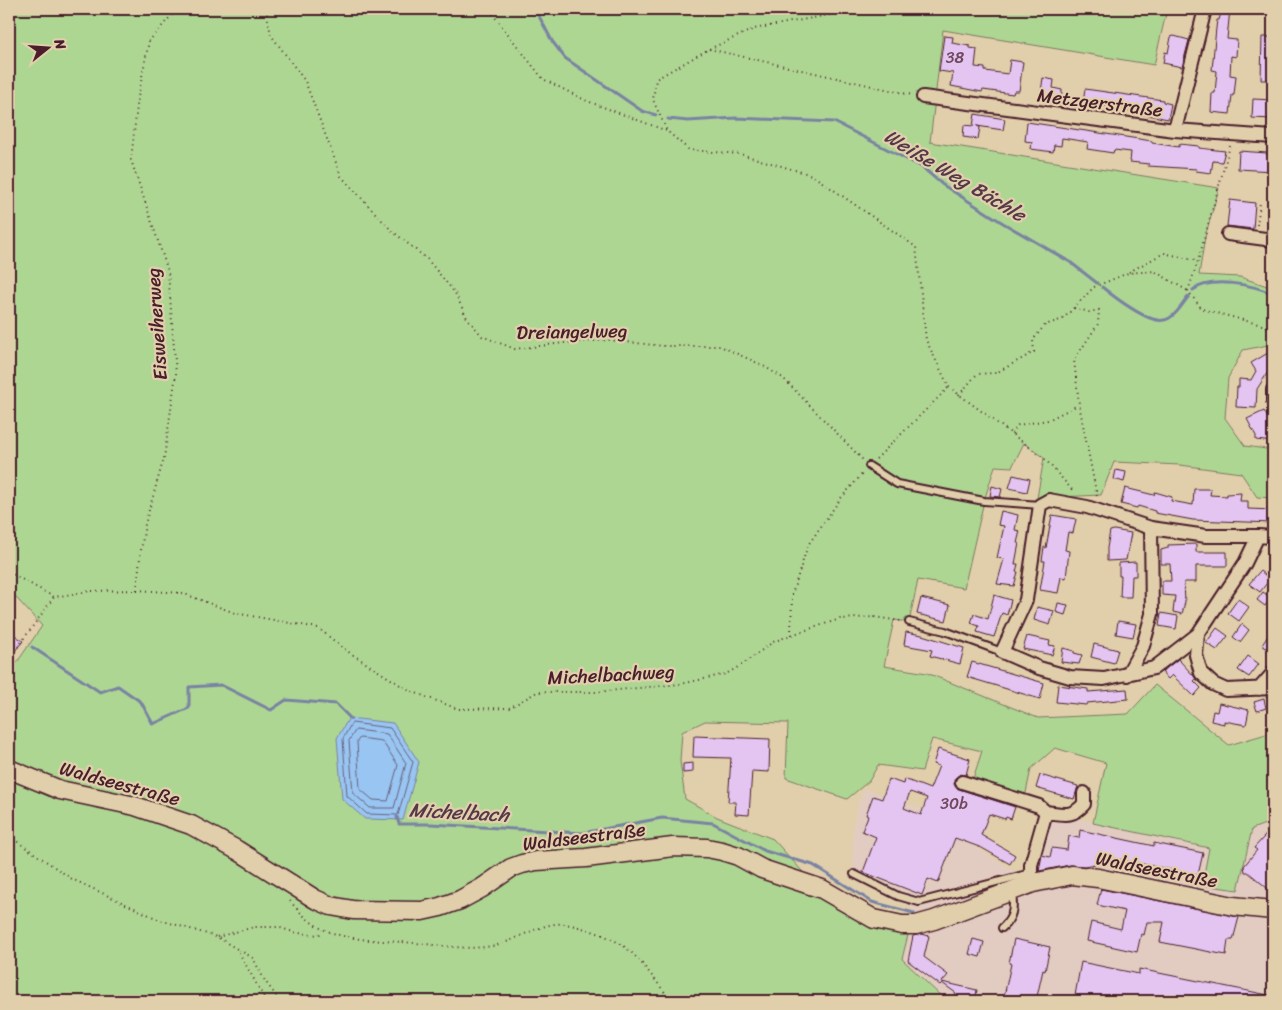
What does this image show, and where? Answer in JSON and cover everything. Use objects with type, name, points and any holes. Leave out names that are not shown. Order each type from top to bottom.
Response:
[{"type":"street","points":[[1176,130],[1204,9]]},
{"type":"street","name":"Metzgerstraße","points":[[923,97],[1176,130],[1273,137]]},
{"type":"street","points":[[1228,234],[1273,240]]},
{"type":"street","points":[[1273,390],[1273,401]]},
{"type":"street","points":[[1258,536],[1245,564],[1198,634],[1154,668],[1104,679],[1070,677],[1039,668],[1002,652],[1026,600],[1040,505],[1049,500],[1093,508],[1151,528],[1206,536],[1258,536],[1273,538]]},
{"type":"street","points":[[1127,675],[1143,646],[1152,614],[1151,528]]},
{"type":"street","points":[[1198,634],[1196,655],[1201,673],[1213,684],[1226,690],[1273,688]]},
{"type":"street","points":[[1259,689],[1273,673]]},
{"type":"street","name":"Waldseestraße","points":[[9,769],[60,790],[134,806],[191,825],[331,906],[353,910],[422,911],[460,900],[482,888],[511,868],[522,864],[674,847],[708,848],[730,854],[762,869],[822,889],[874,919],[902,925],[934,920],[1012,890],[1032,878],[1085,876],[1233,906],[1273,910]]},
{"type":"street","points":[[962,782],[1039,806],[1046,812],[1067,815],[1077,812],[1084,804],[1084,794]]},
{"type":"street","points":[[1032,878],[1031,865],[1046,812]]},
{"type":"lane","points":[[869,466],[897,484],[984,501],[1040,505]]},
{"type":"lane","points":[[909,622],[945,631],[1002,652]]},
{"type":"lane","points":[[854,874],[898,896],[919,902],[1032,878]]},
{"type":"lane","points":[[1002,928],[1010,921],[1013,912],[1012,890]]},
{"type":"path","name":"Eisweiherweg","points":[[137,590],[144,532],[164,458],[176,374],[168,271],[131,160],[138,98],[149,41],[176,9]]},
{"type":"path","name":"Dreiangelweg","points":[[266,9],[271,36],[304,81],[341,176],[391,230],[427,259],[455,293],[467,318],[482,336],[516,349],[609,340],[663,346],[720,346],[762,364],[783,378],[869,466]]},
{"type":"path","points":[[490,9],[544,79],[587,101],[667,131],[689,150],[740,154],[812,175],[916,248],[926,340],[949,387],[1044,458],[1093,508]]},
{"type":"path","points":[[667,131],[653,100],[656,80],[709,49],[754,29],[849,9]]},
{"type":"path","points":[[709,49],[923,97]]},
{"type":"path","points":[[1188,291],[1234,134]]},
{"type":"path","points":[[1255,238],[1260,203]]},
{"type":"path","points":[[960,395],[977,374],[996,373],[1034,352],[1034,340],[1045,325],[1062,320],[1094,287],[1128,273],[1164,253],[1198,261]]},
{"type":"path","points":[[1128,273],[1154,271],[1188,291],[1202,309],[1273,328]]},
{"type":"path","points":[[1074,308],[1089,312],[1099,310],[1098,324],[1074,360],[1093,508]]},
{"type":"path","points":[[790,635],[792,594],[808,545],[841,498],[869,466],[949,387]]},
{"type":"path","points":[[1012,434],[1018,425],[1048,420],[1079,404]]},
{"type":"path","points":[[9,572],[54,597],[9,659]]},
{"type":"path","name":"Michelbachweg","points":[[54,597],[90,591],[137,590],[182,593],[235,613],[318,628],[348,651],[408,690],[458,709],[509,708],[537,692],[596,692],[681,684],[726,674],[773,642],[840,618],[874,617],[909,622]]},
{"type":"path","points":[[9,836],[72,879],[160,920],[217,937],[253,958],[265,981],[280,1001]]},
{"type":"path","points":[[285,881],[286,896],[297,910],[322,929],[340,936],[464,948],[500,944],[538,928],[563,924],[597,932],[625,947],[672,1001]]},
{"type":"path","points":[[217,937],[254,927],[277,927],[297,934],[318,935],[322,929]]},
{"type":"path","points":[[236,948],[266,1001]]},
{"type":"shaded area","points":[[865,788],[961,824],[976,818],[988,822],[978,849],[1018,875],[1031,865],[1046,812],[1210,848],[1273,821],[1273,1001],[944,1001],[902,959],[913,908],[853,877],[853,827],[858,805]]},
{"type":"green space","points":[[9,9],[1167,9],[1154,65],[943,30],[930,142],[1219,188],[1205,237],[1199,275],[1240,277],[1273,288],[1273,344],[1243,350],[1228,378],[1225,418],[1245,446],[1273,450],[1273,498],[1257,497],[1241,473],[1180,465],[1114,462],[1101,495],[1037,498],[1044,458],[1024,443],[1012,467],[995,466],[984,501],[964,588],[918,580],[909,622],[894,620],[884,666],[927,673],[1038,718],[1128,714],[1155,685],[1229,745],[1273,732],[1273,821],[1252,829],[1238,890],[1202,885],[1209,848],[1093,823],[1106,763],[1055,748],[1031,769],[1024,802],[971,785],[982,751],[932,739],[922,771],[878,765],[869,781],[847,799],[786,778],[788,723],[705,721],[682,732],[680,761],[685,799],[717,817],[773,839],[821,892],[909,931],[902,959],[944,1001],[9,1001],[9,674],[42,626],[9,590]]},
{"type":"water","points":[[349,718],[393,723],[419,762],[403,820],[365,819],[342,799],[337,738]]},
{"type":"building","points":[[1222,9],[1230,9],[1227,39],[1237,40],[1236,57],[1231,56],[1230,75],[1236,76],[1230,114],[1211,112],[1212,93],[1215,93],[1217,71],[1212,70],[1216,28]]},
{"type":"building","points":[[944,36],[953,37],[952,43],[977,49],[975,67],[985,68],[985,71],[1008,74],[1010,60],[1023,62],[1019,91],[1014,91],[1013,94],[983,90],[982,92],[951,86],[953,73],[939,71]]},
{"type":"building","points":[[1171,37],[1189,40],[1182,67],[1163,63],[1165,52],[1168,53]]},
{"type":"building","points":[[1262,37],[1273,37],[1273,80],[1261,80]]},
{"type":"building","points":[[1043,78],[1054,80],[1053,88],[1062,90],[1061,102],[1040,99]]},
{"type":"building","points":[[1085,89],[1163,100],[1163,102],[1171,104],[1168,119],[1098,105],[1083,104]]},
{"type":"building","points":[[1253,99],[1272,100],[1273,119],[1252,118]]},
{"type":"building","points":[[975,114],[1005,119],[1003,130],[977,126],[980,127],[978,139],[963,137],[964,125],[973,126]]},
{"type":"building","points":[[1027,122],[1152,141],[1152,143],[1179,147],[1179,144],[1225,151],[1222,162],[1213,161],[1211,173],[1196,171],[1197,169],[1148,166],[1149,164],[1130,162],[1131,152],[1114,150],[1113,153],[1087,149],[1088,142],[1062,138],[1061,146],[1054,145],[1053,152],[1031,149],[1032,142],[1025,141]]},
{"type":"building","points":[[1239,151],[1273,155],[1273,171],[1238,169]]},
{"type":"building","points":[[1230,200],[1255,203],[1253,229],[1227,226]]},
{"type":"building","points":[[1273,352],[1273,369],[1268,372],[1257,389],[1256,408],[1236,407],[1239,379],[1251,380],[1256,371],[1251,363]]},
{"type":"building","points":[[1264,411],[1270,421],[1273,422],[1273,442],[1256,440],[1256,436],[1247,419]]},
{"type":"building","points":[[1116,470],[1126,472],[1124,482],[1114,479]]},
{"type":"building","points":[[1013,475],[1030,479],[1027,492],[1009,488]]},
{"type":"building","points":[[992,486],[1002,489],[1000,497],[990,496]]},
{"type":"building","points":[[1125,488],[1154,495],[1155,492],[1172,497],[1171,501],[1193,505],[1194,489],[1211,489],[1210,495],[1227,496],[1227,494],[1241,493],[1240,501],[1248,501],[1248,509],[1273,510],[1273,523],[1193,520],[1155,513],[1155,511],[1138,506],[1137,508],[1121,504]]},
{"type":"building","points":[[1001,511],[1018,515],[1015,530],[1020,531],[1015,564],[1018,564],[1016,572],[1018,572],[1014,586],[997,584],[1004,559],[997,558],[1004,526],[998,525]]},
{"type":"building","points":[[1052,515],[1076,519],[1073,533],[1068,532],[1065,550],[1069,551],[1066,578],[1061,577],[1058,593],[1040,590],[1045,561],[1042,561],[1044,547],[1046,548]]},
{"type":"building","points":[[1110,531],[1131,533],[1126,560],[1107,561]]},
{"type":"building","points":[[1196,544],[1196,552],[1227,552],[1227,566],[1196,566],[1196,582],[1184,582],[1185,602],[1182,614],[1173,612],[1175,596],[1162,595],[1162,581],[1171,581],[1170,564],[1161,564],[1161,550],[1168,548],[1168,545]]},
{"type":"building","points":[[1136,562],[1136,576],[1132,576],[1131,597],[1120,597],[1121,576],[1119,576],[1119,563]]},
{"type":"building","points":[[1260,571],[1270,579],[1260,592],[1249,584]]},
{"type":"building","points":[[1263,592],[1271,598],[1265,606],[1257,600]]},
{"type":"building","points":[[994,595],[1011,600],[1007,615],[1002,613],[994,637],[977,632],[979,626],[971,623],[974,614],[988,619]]},
{"type":"building","points":[[921,598],[950,605],[946,621],[917,614]]},
{"type":"building","points":[[1238,599],[1249,607],[1239,621],[1228,613]]},
{"type":"building","points":[[1058,603],[1068,605],[1065,615],[1056,612]]},
{"type":"building","points":[[1037,607],[1054,611],[1050,625],[1034,620]]},
{"type":"building","points":[[1161,613],[1178,616],[1176,629],[1159,626]]},
{"type":"building","points":[[1118,621],[1136,624],[1133,637],[1116,634]]},
{"type":"building","points":[[1242,624],[1249,630],[1240,642],[1233,637]]},
{"type":"building","points":[[1217,628],[1228,636],[1217,650],[1206,643]]},
{"type":"building","points":[[1273,628],[1273,653],[1262,645]]},
{"type":"building","points":[[9,631],[23,641],[9,658]]},
{"type":"building","points":[[906,632],[964,648],[960,664],[930,656],[932,650],[904,645]]},
{"type":"building","points":[[1027,636],[1050,641],[1049,645],[1055,646],[1052,655],[1023,649]]},
{"type":"building","points":[[1094,644],[1118,650],[1114,663],[1091,657]]},
{"type":"building","points":[[1063,648],[1082,655],[1079,664],[1061,662]]},
{"type":"building","points":[[1248,656],[1259,664],[1249,677],[1238,670]]},
{"type":"building","points":[[1178,659],[1193,675],[1196,679],[1194,681],[1201,688],[1194,696],[1172,675],[1168,679],[1162,672]]},
{"type":"building","points":[[972,662],[1044,683],[1040,699],[967,677]]},
{"type":"building","points":[[1058,685],[1088,689],[1088,692],[1127,689],[1128,699],[1087,703],[1086,705],[1056,702]]},
{"type":"building","points":[[1264,699],[1266,708],[1257,711],[1254,702]]},
{"type":"building","points":[[1219,703],[1249,710],[1246,725],[1224,721],[1224,724],[1211,721],[1213,711],[1217,712]]},
{"type":"building","points":[[694,736],[770,739],[769,772],[752,771],[749,815],[735,814],[736,802],[728,802],[731,758],[693,757]]},
{"type":"building","points":[[938,749],[970,759],[966,775],[960,774],[954,779],[956,788],[1015,807],[1011,819],[989,814],[981,835],[1015,855],[1010,864],[982,848],[955,838],[938,883],[928,879],[922,895],[863,872],[876,837],[862,831],[873,796],[882,799],[889,779],[903,784],[904,779],[930,789],[939,766],[933,764]],"holes":[[[910,792],[927,798],[921,815],[904,808]]]},
{"type":"building","points":[[693,763],[693,772],[683,773],[683,764]]},
{"type":"building","points":[[1040,775],[1078,786],[1074,799],[1036,788]]},
{"type":"building","points":[[1273,827],[1273,893],[1248,872],[1245,872],[1244,866],[1257,850],[1254,848]]},
{"type":"building","points":[[1080,830],[1154,846],[1154,843],[1203,853],[1198,875],[1097,855],[1095,864],[1084,866],[1070,865],[1039,871],[1042,855],[1050,857],[1052,848],[1067,850],[1069,836],[1079,838]]},
{"type":"building","points":[[1101,889],[1239,917],[1233,940],[1228,940],[1226,955],[1160,942],[1164,922],[1147,922],[1144,935],[1141,934],[1137,952],[1087,941],[1091,922],[1121,929],[1125,911],[1097,905]]},
{"type":"building","points":[[922,934],[929,936],[924,957],[948,975],[942,982],[977,990],[975,1001],[954,1001],[956,993],[942,983],[940,985],[908,961],[913,936]]},
{"type":"building","points":[[973,939],[984,942],[980,957],[969,954]]},
{"type":"building","points":[[1014,939],[1050,947],[1036,1001],[1003,1001]]},
{"type":"building","points":[[1081,962],[1139,974],[1139,969],[1273,996],[1273,1001],[1074,1001]]},
{"type":"waterway","name":"Weiße Weg Bächle","points":[[533,9],[552,41],[565,58],[642,111],[656,115]]},
{"type":"waterway","name":"Weiße Weg Bächle","points":[[668,119],[688,121],[736,118],[834,122],[922,167],[943,185],[1070,262],[1097,283]]},
{"type":"waterway","name":"Weiße Weg Bächle","points":[[1193,290],[1210,283],[1233,283],[1273,294]]},
{"type":"waterway","name":"Weiße Weg Bächle","points":[[1102,287],[1141,314],[1157,320],[1172,317],[1189,296]]},
{"type":"waterway","name":"Michelbach","points":[[32,647],[100,692],[118,686],[141,702],[153,724],[189,708],[189,687],[221,685],[271,710],[286,700],[336,704],[351,719]]},
{"type":"waterway","name":"Michelbach","points":[[397,817],[399,824],[431,824],[582,833],[662,818],[713,823],[765,851],[813,865],[872,902],[914,913]]}]
